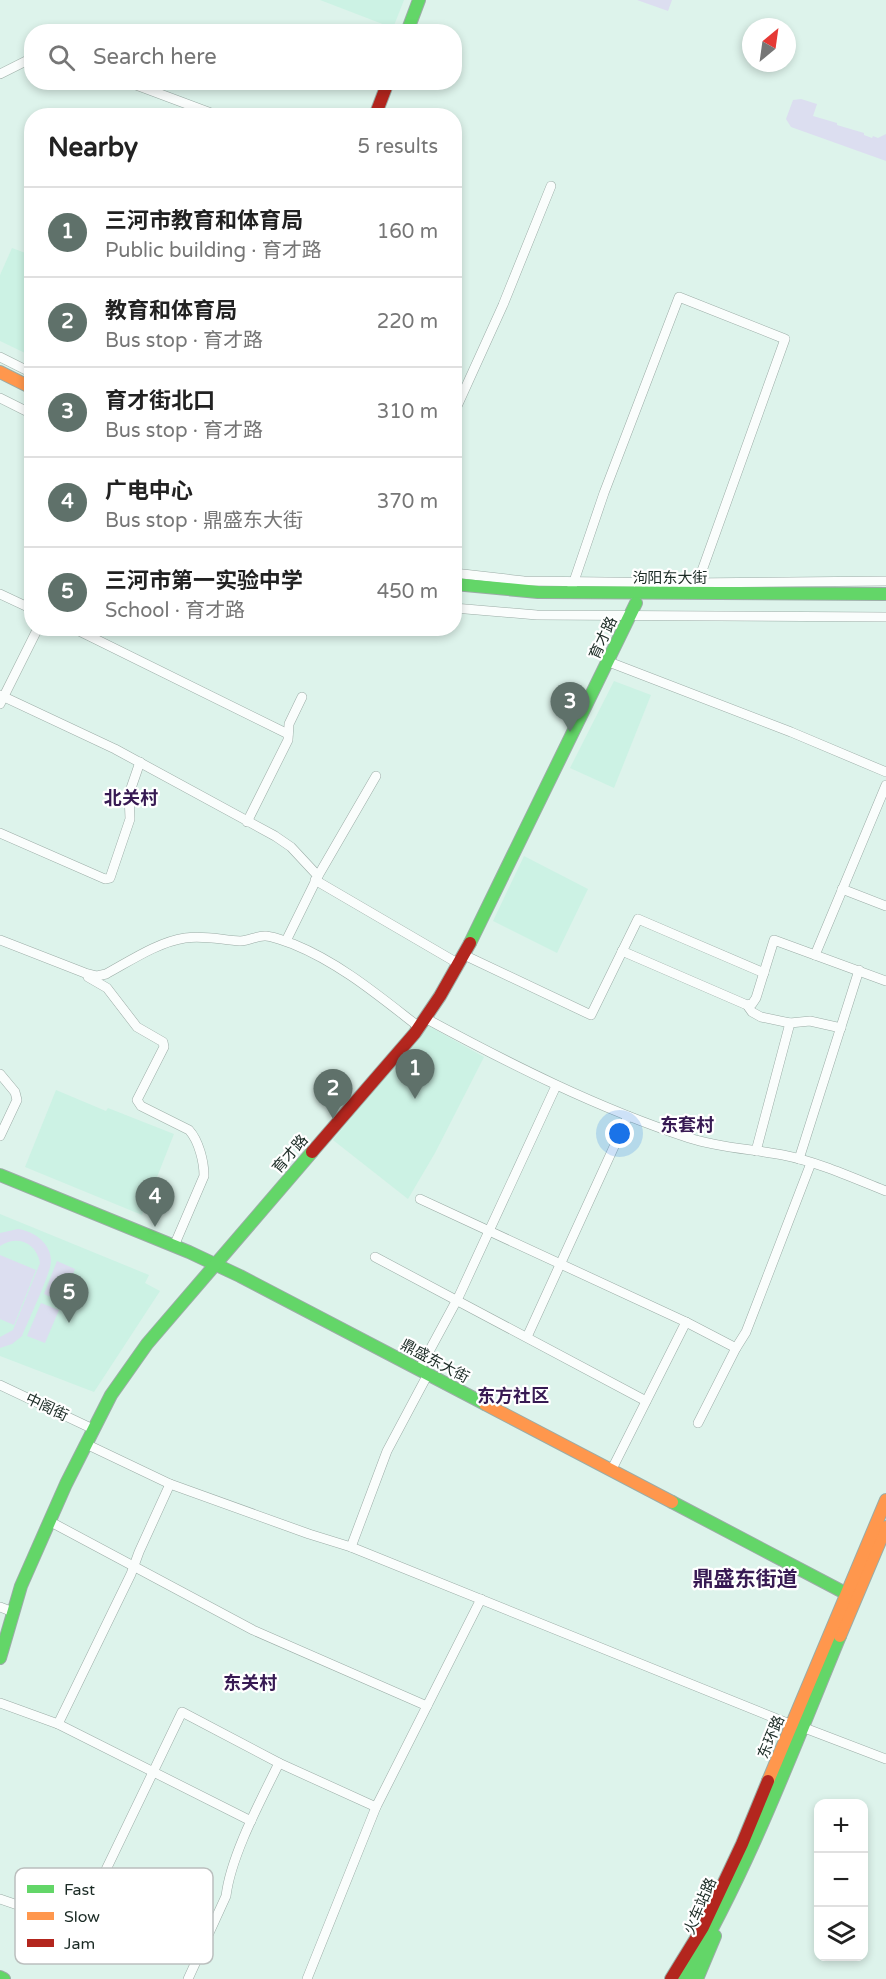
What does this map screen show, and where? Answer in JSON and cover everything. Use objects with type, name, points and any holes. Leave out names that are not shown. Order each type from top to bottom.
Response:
[{"type":"main road","points":[[410,24],[419,0]]},
{"type":"main road","points":[[378,108],[385,90]]},
{"type":"main road","points":[[0,372],[24,384]]},
{"type":"main road","points":[[0,384],[24,396]]},
{"type":"main road","name":"泃阳东大街","points":[[462,585],[510,591],[572,587],[886,594]]},
{"type":"main road","name":"泃阳东大街","points":[[462,595],[538,603],[886,604]]},
{"type":"main road","name":"育才路","points":[[0,1658],[21,1586],[49,1521],[111,1395],[147,1344],[422,1023],[462,959],[636,603]]},
{"type":"main road","name":"鼎盛东大街","points":[[0,1175],[214,1264],[847,1594]]},
{"type":"main road","name":"东环路","points":[[797,1726],[847,1594],[886,1500]]},
{"type":"main road","name":"东环路","points":[[671,1979],[703,1927],[747,1846],[797,1726],[886,1527]]},
{"type":"main road","name":"火车站路","points":[[688,1977],[747,1846]]},
{"type":"street","points":[[0,74],[24,62]]},
{"type":"street","points":[[149,90],[198,108]]},
{"type":"street","points":[[462,395],[503,305],[551,186]]},
{"type":"street","points":[[462,574],[572,587],[604,493],[679,297],[785,339],[696,588],[886,581]]},
{"type":"street","points":[[0,357],[24,369]]},
{"type":"street","points":[[0,398],[24,410]]},
{"type":"street","points":[[0,594],[24,605]]},
{"type":"street","points":[[462,609],[509,614],[886,617]]},
{"type":"street","points":[[34,636],[1,699],[115,748],[291,846],[316,878],[462,959],[591,1015],[638,919],[764,973]]},
{"type":"street","points":[[89,636],[288,734]]},
{"type":"street","points":[[609,662],[791,732],[886,772]]},
{"type":"street","points":[[247,822],[288,740],[289,724],[302,697]]},
{"type":"street","points":[[0,833],[105,879],[110,878],[130,819],[129,794],[140,762]]},
{"type":"street","points":[[286,941],[316,878],[376,776]]},
{"type":"street","points":[[815,955],[886,785]]},
{"type":"street","points":[[842,889],[886,906]]},
{"type":"street","points":[[85,974],[97,976],[106,974],[169,942],[185,938],[203,937],[241,941],[265,935],[312,952],[422,1023],[556,1086],[628,1116],[691,1139],[799,1159],[886,1191]]},
{"type":"street","points":[[0,939],[85,974],[107,988],[137,1027],[163,1042],[164,1047],[137,1100],[141,1106],[189,1130],[193,1134],[204,1164],[204,1176],[174,1246]]},
{"type":"street","points":[[747,1005],[752,1004],[756,999],[774,940],[886,981]]},
{"type":"street","points":[[622,951],[747,1005],[752,1012],[761,1017],[790,1023],[810,1021],[841,1028]]},
{"type":"street","points":[[799,1159],[859,970]]},
{"type":"street","points":[[756,1151],[790,1023]]},
{"type":"street","points":[[0,1074],[15,1092],[17,1100],[0,1136]]},
{"type":"street","points":[[351,1546],[387,1451],[556,1086]]},
{"type":"street","points":[[527,1337],[628,1116]]},
{"type":"street","points":[[698,1423],[746,1332],[812,1163]]},
{"type":"street","points":[[420,1199],[686,1322],[736,1348]]},
{"type":"street","points":[[375,1257],[646,1401]]},
{"type":"street","points":[[611,1471],[686,1322]]},
{"type":"street","name":"中阁街","points":[[0,1385],[93,1429]]},
{"type":"street","points":[[86,1444],[170,1484],[309,1534],[351,1546],[797,1726],[886,1759]]},
{"type":"street","points":[[58,1724],[134,1567],[170,1484]]},
{"type":"street","points":[[49,1521],[253,1630],[427,1706]]},
{"type":"street","points":[[307,1979],[376,1807],[481,1599]]},
{"type":"street","points":[[0,1607],[13,1612]]},
{"type":"street","points":[[0,1702],[58,1724],[252,1821]]},
{"type":"street","points":[[107,1868],[182,1712],[279,1762],[376,1807]]},
{"type":"street","points":[[213,1924],[226,1896],[228,1882],[252,1821],[279,1762]]},
{"type":"street","points":[[0,1899],[15,1904]]},
{"type":"street","points":[[188,1979],[195,1964]]},
{"type":"shaded area","points":[[320,0],[404,0],[395,24],[383,24]]},
{"type":"shaded area","points":[[637,0],[672,0],[668,11]]},
{"type":"shaded area","points":[[801,99],[817,104],[813,116],[864,133],[872,138],[886,134],[886,161],[791,127],[786,119],[793,100]]},
{"type":"shaded area","points":[[12,248],[24,252],[24,353],[0,341],[0,275]]},
{"type":"shaded area","points":[[614,681],[651,695],[614,788],[570,768]]},
{"type":"shaded area","points":[[524,856],[588,889],[557,953],[493,921]]},
{"type":"shaded area","points":[[427,1025],[484,1057],[435,1153],[408,1199],[333,1140]]},
{"type":"shaded area","points":[[56,1090],[106,1111],[108,1108],[174,1134],[142,1215],[25,1167]]},
{"type":"shaded area","points":[[0,1214],[149,1275],[145,1283],[160,1291],[94,1392],[0,1356]]},
{"type":"shaded area","points":[[18,1229],[30,1232],[45,1244],[51,1255],[51,1262],[22,1336],[12,1344],[0,1348],[0,1337],[13,1330],[40,1263],[34,1250],[25,1242],[13,1241],[0,1246],[0,1233]]},
{"type":"shaded area","points":[[0,1255],[36,1270],[14,1325],[0,1319]]},
{"type":"shaded area","points":[[57,1261],[75,1269],[62,1302],[44,1294]]},
{"type":"shaded area","points":[[41,1303],[59,1310],[45,1343],[27,1336]]},
{"type":"traffic: fast","points":[[410,24],[419,0]]},
{"type":"traffic: fast","points":[[462,585],[538,592],[886,594]]},
{"type":"traffic: fast","points":[[470,943],[636,603]]},
{"type":"traffic: fast","points":[[0,1658],[21,1586],[66,1484],[111,1395],[147,1344],[312,1152]]},
{"type":"traffic: fast","points":[[0,1175],[189,1252],[240,1276],[485,1404]]},
{"type":"traffic: fast","points":[[672,1502],[847,1594]]},
{"type":"traffic: fast","points":[[684,1979],[749,1854],[840,1636]]},
{"type":"traffic: fast","points":[[697,1979],[715,1936]]},
{"type":"traffic: fast","points":[[0,1977],[4,1979]]},
{"type":"traffic: slow","points":[[0,372],[24,384]]},
{"type":"traffic: slow","points":[[485,1404],[672,1502]]},
{"type":"traffic: slow","points":[[768,1781],[886,1500]]},
{"type":"traffic: slow","points":[[840,1636],[886,1527]]},
{"type":"traffic: jam","points":[[378,108],[385,90]]},
{"type":"traffic: jam","points":[[312,1152],[415,1033],[440,996],[470,943]]},
{"type":"traffic: jam","points":[[671,1979],[703,1927],[742,1844],[768,1781]]},
{"type":"place","name":"育才街北口","points":[[570,732]]},
{"type":"place","name":"三河市教育和体育局","points":[[415,1099]]},
{"type":"place","name":"教育和体育局","points":[[333,1119]]},
{"type":"place","name":"广电中心","points":[[155,1227]]},
{"type":"place","name":"三河市第一实验中学","points":[[69,1323]]},
{"type":"district","name":"北关村","points":[[131,798]]},
{"type":"district","name":"东套村","points":[[687,1125]]},
{"type":"district","name":"东方社区","points":[[513,1396]]},
{"type":"district","name":"鼎盛东街道","points":[[745,1579]]},
{"type":"district","name":"东关村","points":[[250,1683]]}]
